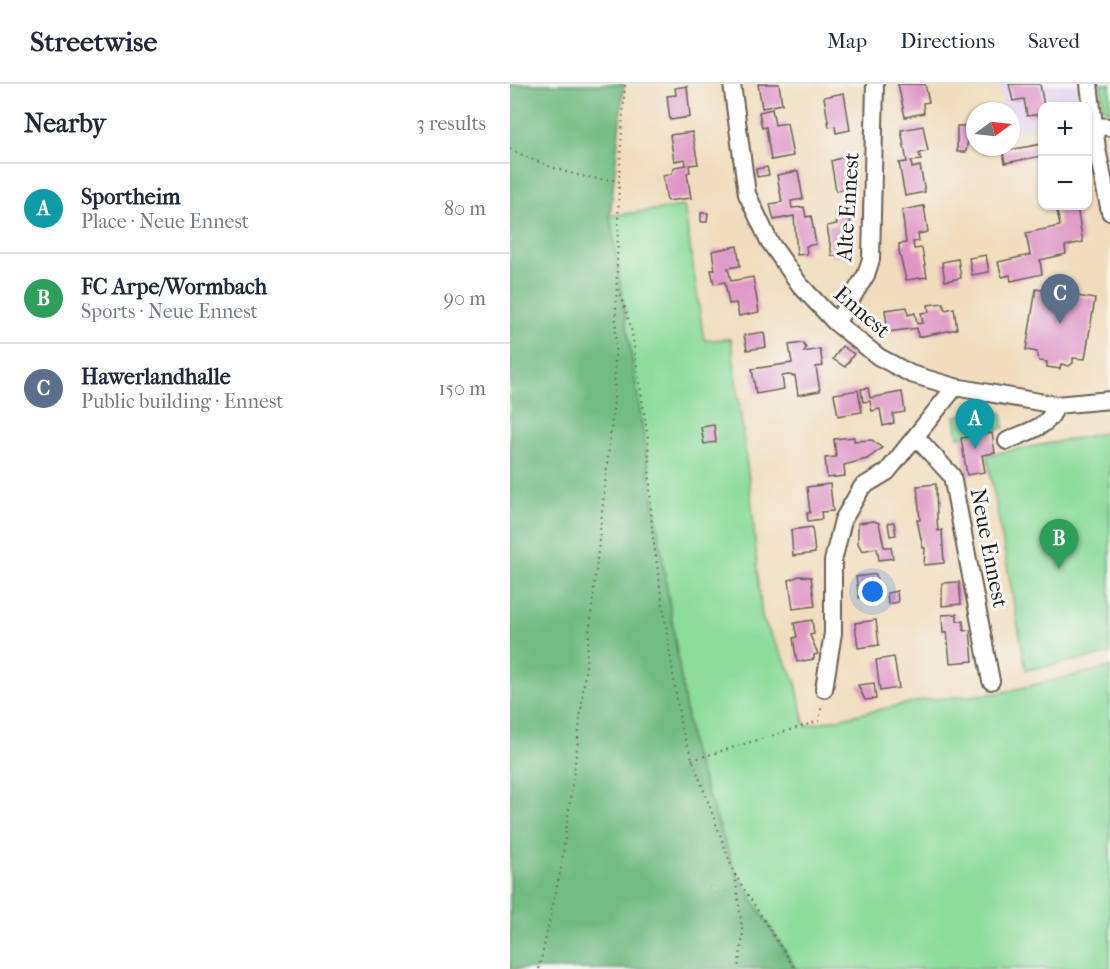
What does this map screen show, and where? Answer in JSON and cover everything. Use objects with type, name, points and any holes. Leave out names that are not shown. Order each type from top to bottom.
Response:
[{"type":"street","name":"Ennest","points":[[732,84],[747,194],[769,241],[800,285],[836,323],[879,357],[895,366],[911,374],[955,387],[1056,405],[1110,400]]},
{"type":"street","name":"Alte Ennest","points":[[836,323],[866,275],[871,259],[875,84]]},
{"type":"street","points":[[1089,84],[1102,127],[1110,213]]},
{"type":"street","points":[[824,689],[833,633],[833,561],[843,520],[861,487],[887,472],[955,387]]},
{"type":"street","points":[[1007,441],[1045,424],[1053,417],[1056,405]]},
{"type":"street","name":"Neue Ennest","points":[[916,437],[952,476],[991,681]]},
{"type":"path","points":[[540,969],[561,868],[577,748],[614,400],[619,180],[625,84]]},
{"type":"path","points":[[510,149],[545,166],[573,174],[619,180]]},
{"type":"path","points":[[618,286],[630,327],[648,438],[652,531],[674,693],[681,728],[734,873],[795,969]]},
{"type":"path","points":[[691,760],[819,721],[824,689]]},
{"type":"path","points":[[734,873],[742,936],[738,969]]},
{"type":"shaded area","points":[[999,84],[1077,84],[1077,102],[1038,102],[1038,127],[1020,130],[1020,102],[1002,102]]},
{"type":"green space","points":[[510,84],[624,84],[610,216],[692,750],[735,871],[796,969],[510,969]]},
{"type":"green space","points":[[1101,84],[1110,84],[1110,113],[1103,106]]},
{"type":"green space","points":[[684,206],[704,340],[731,339],[751,497],[762,618],[795,679],[805,726],[924,700],[999,693],[1110,667],[1110,969],[796,969],[735,871],[692,750],[618,286],[610,216]]},
{"type":"green space","points":[[986,410],[1002,413],[1004,428],[958,437],[955,416]]},
{"type":"green space","points":[[1110,432],[1110,654],[1026,670],[987,455]]},
{"type":"building","points":[[758,84],[779,84],[782,104],[762,108]]},
{"type":"building","points":[[898,84],[925,84],[929,102],[923,103],[924,113],[905,117]]},
{"type":"building","points":[[1009,84],[1040,84],[1043,102],[1038,102],[1038,115],[1027,116],[1024,99],[1013,101]]},
{"type":"building","points":[[687,86],[690,117],[670,120],[667,96],[676,95],[675,88]]},
{"type":"building","points":[[844,93],[850,130],[836,133],[835,126],[829,127],[824,97]]},
{"type":"building","points":[[772,109],[775,125],[787,123],[793,156],[771,160],[766,127],[762,128],[759,112]]},
{"type":"building","points":[[923,126],[928,151],[919,153],[921,160],[911,161],[912,168],[920,166],[925,192],[905,196],[899,163],[907,162],[901,130]]},
{"type":"building","points":[[957,126],[966,126],[966,152],[957,152]]},
{"type":"building","points":[[692,132],[698,164],[689,165],[690,172],[687,173],[691,198],[667,201],[663,176],[671,174],[675,167],[686,165],[685,159],[674,161],[670,135]]},
{"type":"building","points":[[1038,145],[1038,157],[1005,163],[1004,156],[1020,156],[1020,148]]},
{"type":"building","points":[[851,155],[856,187],[836,191],[831,161]]},
{"type":"building","points":[[767,167],[769,175],[757,177],[756,169]]},
{"type":"building","points":[[798,171],[803,199],[791,201],[792,208],[804,207],[806,217],[811,216],[816,244],[806,246],[807,254],[797,255],[794,216],[774,220],[770,204],[782,202],[777,175]]},
{"type":"building","points":[[924,206],[928,232],[918,234],[919,241],[913,242],[914,249],[922,248],[927,277],[906,280],[899,251],[899,244],[906,243],[902,210]]},
{"type":"building","points":[[849,208],[851,222],[848,223],[853,252],[832,256],[827,226],[837,224],[835,211]]},
{"type":"building","points":[[1078,210],[1083,242],[1065,246],[1066,254],[1040,260],[1042,274],[1011,281],[1010,275],[1002,277],[998,262],[1030,255],[1026,233],[1060,226],[1057,211]]},
{"type":"building","points":[[701,213],[708,213],[707,222],[701,222]]},
{"type":"building","points":[[737,246],[740,266],[728,268],[731,281],[753,277],[759,312],[739,316],[736,303],[729,304],[725,282],[714,284],[711,270],[715,270],[712,251]]},
{"type":"building","points":[[986,255],[989,272],[972,275],[969,258]]},
{"type":"building","points":[[958,259],[961,278],[945,281],[942,262]]},
{"type":"building","points":[[1036,289],[1095,299],[1085,359],[1073,358],[1073,363],[1069,366],[1061,364],[1060,369],[1047,367],[1047,362],[1039,361],[1037,352],[1026,350]]},
{"type":"building","points":[[943,303],[945,310],[954,308],[957,329],[918,337],[917,328],[888,332],[885,310],[907,307],[908,315],[915,313],[917,324],[923,323],[921,313],[929,312],[928,305]]},
{"type":"building","points":[[764,332],[766,347],[747,350],[744,335]]},
{"type":"building","points":[[803,343],[806,348],[804,352],[820,349],[823,366],[816,367],[820,391],[798,395],[795,376],[788,375],[782,376],[784,389],[756,394],[752,369],[792,363],[789,345]]},
{"type":"building","points":[[842,346],[854,354],[845,367],[833,359]]},
{"type":"building","points":[[868,388],[870,398],[902,392],[905,412],[893,414],[894,423],[883,426],[880,409],[872,411],[870,401],[863,402],[861,389]]},
{"type":"building","points":[[858,390],[862,412],[838,416],[834,394]]},
{"type":"building","points":[[714,425],[716,442],[704,444],[701,427]]},
{"type":"building","points":[[992,433],[995,453],[982,455],[985,472],[967,475],[961,438]]},
{"type":"building","points":[[854,437],[854,441],[872,440],[882,448],[867,459],[844,465],[845,476],[827,478],[825,458],[836,457],[834,439]]},
{"type":"building","points":[[830,484],[833,511],[821,512],[822,519],[808,521],[807,513],[810,513],[807,487]]},
{"type":"building","points":[[936,484],[938,531],[942,530],[944,563],[924,565],[925,548],[923,548],[917,520],[920,520],[917,486]]},
{"type":"building","points":[[874,521],[879,523],[884,547],[891,547],[893,558],[879,560],[877,548],[862,551],[858,543],[858,523]]},
{"type":"building","points":[[894,522],[896,535],[890,536],[888,523]]},
{"type":"building","points":[[812,527],[815,553],[793,556],[791,530]]},
{"type":"building","points":[[876,574],[879,595],[859,598],[856,577]]},
{"type":"building","points":[[799,576],[811,577],[815,606],[793,609],[789,580]]},
{"type":"building","points":[[959,582],[961,604],[942,606],[942,583]]},
{"type":"building","points":[[897,591],[898,602],[888,604],[887,593]]},
{"type":"building","points":[[957,614],[957,621],[963,621],[964,631],[970,630],[973,661],[950,663],[947,632],[943,633],[942,615]]},
{"type":"building","points":[[812,620],[814,634],[810,635],[818,654],[814,655],[814,659],[797,662],[793,638],[797,637],[794,623]]},
{"type":"building","points":[[876,620],[879,645],[858,648],[855,623]]},
{"type":"building","points":[[894,657],[899,688],[880,691],[876,660]]},
{"type":"building","points":[[874,683],[876,699],[865,700],[858,685]]},
{"type":"place","name":"Hawerlandhalle","points":[[1060,324]]},
{"type":"place","name":"Sportheim","points":[[975,449]]},
{"type":"place","name":"FC Arpe/Wormbach","points":[[1059,569]]}]
